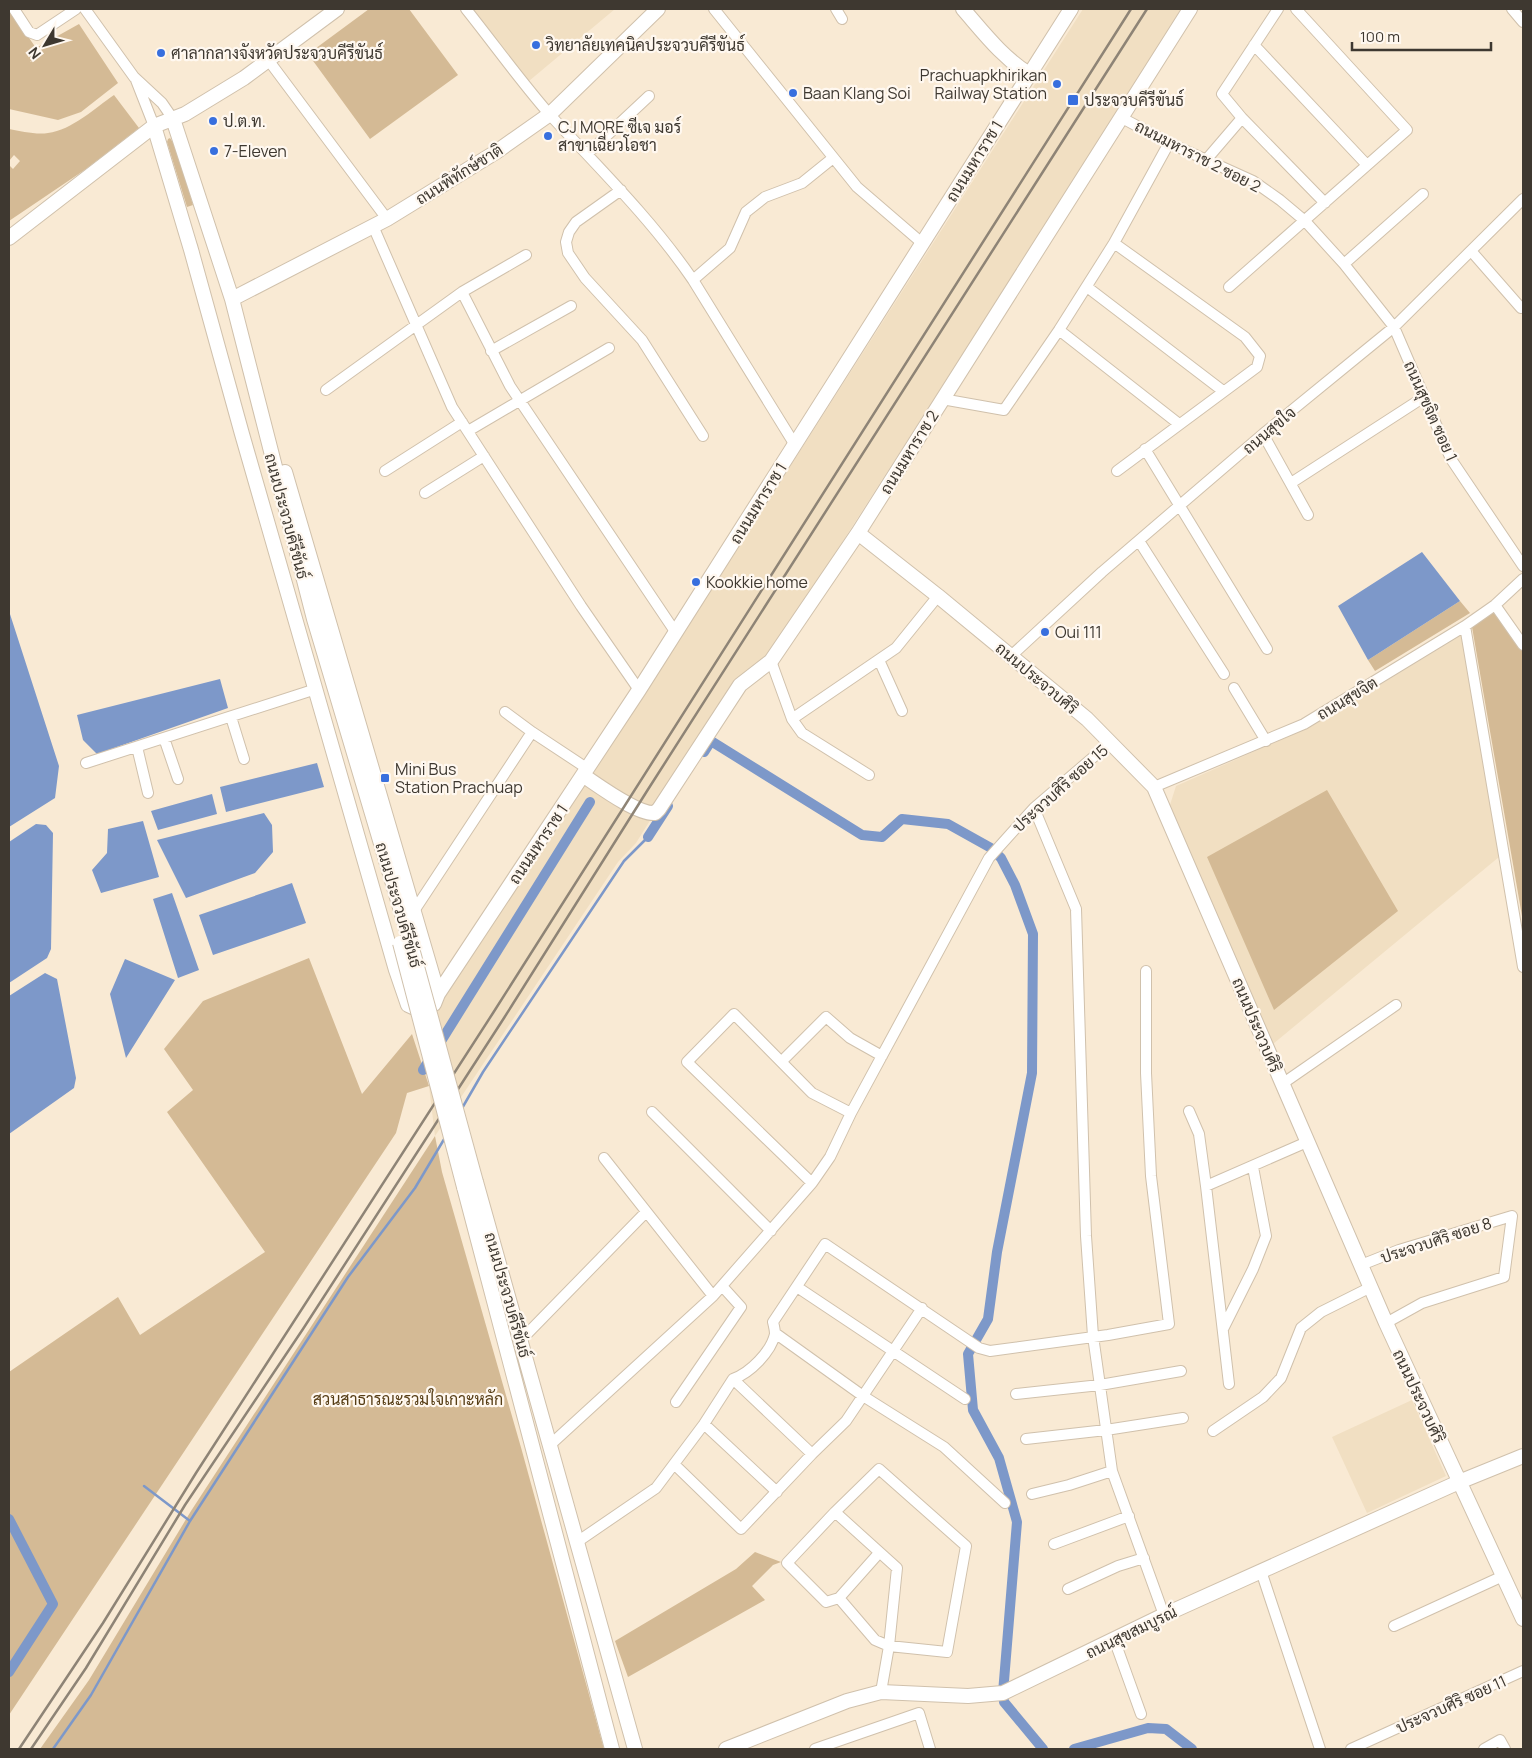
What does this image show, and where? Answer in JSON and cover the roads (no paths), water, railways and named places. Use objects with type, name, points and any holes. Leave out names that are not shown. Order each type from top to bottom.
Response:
[{"type":"main road","points":[[9,238],[154,126],[185,114],[244,78],[336,9]]},
{"type":"main road","name":"ถนนพิทักษ์ชาติ","points":[[232,299],[387,219],[496,152],[550,114],[658,9]]},
{"type":"main road","points":[[963,9],[1000,52],[1013,64],[1029,74]]},
{"type":"main road","name":"ถนนมหาราช 1","points":[[316,689],[362,854],[408,1005],[419,1010],[434,1004],[438,994],[586,773],[1071,9]]},
{"type":"main road","name":"ถนนมหาราช 2","points":[[586,773],[617,798],[645,813],[655,813],[740,685],[771,661],[858,533],[1190,9]]},
{"type":"main road","name":"ถนนประจวบคีรีขันธ์","points":[[174,119],[232,299],[240,338],[314,619],[405,942],[470,1185],[612,1749]]},
{"type":"main road","name":"ถนนประจวบคีรีขันธ์","points":[[154,126],[247,433],[309,628],[398,928],[405,942]]},
{"type":"main road","points":[[182,217],[203,208]]},
{"type":"main road","points":[[190,246],[316,689]]},
{"type":"main road","points":[[240,338],[266,405],[326,616],[438,994]]},
{"type":"main road","name":"ถนนประจวบศิริ","points":[[858,533],[1087,718],[1154,787],[1386,1323],[1523,1619]]},
{"type":"main road","name":"ถนนประจวบคีรีขันธ์","points":[[470,1185],[520,1340],[636,1749]]},
{"type":"main road","name":"ถนนสุขสมบูรณ์","points":[[726,1749],[846,1701],[881,1692],[968,1696],[1003,1693],[1164,1615],[1459,1482],[1523,1456]]},
{"type":"street","points":[[14,9],[29,32],[37,35],[76,9]]},
{"type":"street","name":"ถนนประจวบคีรีขันธ์","points":[[85,9],[134,77],[162,103],[174,119]]},
{"type":"street","points":[[466,9],[550,114],[621,190],[678,258],[694,280],[795,445]]},
{"type":"street","points":[[714,9],[857,187],[922,243]]},
{"type":"street","points":[[836,9],[842,20]]},
{"type":"street","points":[[1278,9],[1222,94],[1242,118],[1325,203]]},
{"type":"street","points":[[1229,286],[1407,130],[1296,9]]},
{"type":"street","points":[[1512,9],[1523,22]]},
{"type":"street","points":[[1254,45],[1367,165]]},
{"type":"street","points":[[269,61],[387,219]]},
{"type":"street","name":"ถนนประจวบคีรีขันธ์","points":[[134,77],[154,126]]},
{"type":"street","points":[[587,154],[649,96]]},
{"type":"street","name":"ถนนมหาราช 2 ซอย 2","points":[[1122,118],[1169,143],[1252,181],[1280,200],[1304,221],[1344,264],[1394,327]]},
{"type":"street","points":[[1206,160],[1242,118]]},
{"type":"street","points":[[942,399],[1004,410],[1087,287],[1114,243],[1169,143]]},
{"type":"street","points":[[694,280],[730,248],[746,212],[765,197],[802,183],[833,158]]},
{"type":"street","points":[[621,190],[576,222],[569,232],[566,242],[568,253],[585,278],[642,340],[704,436]]},
{"type":"street","points":[[1344,264],[1423,194]]},
{"type":"street","name":"ถนนสุขใจ","points":[[1011,656],[1102,572],[1263,434],[1394,327],[1472,252],[1523,199]]},
{"type":"street","points":[[373,226],[452,407],[581,606],[640,690]]},
{"type":"street","points":[[1114,243],[1245,337],[1260,356],[1257,367],[1117,471]]},
{"type":"street","points":[[1472,252],[1521,308]]},
{"type":"street","points":[[326,390],[462,292],[526,255]]},
{"type":"street","points":[[1087,287],[1223,391]]},
{"type":"street","points":[[462,292],[491,351],[520,401],[676,633]]},
{"type":"street","points":[[491,351],[571,306]]},
{"type":"street","name":"ถนนสุขจิต ซอย 1","points":[[1394,327],[1451,459],[1523,566]]},
{"type":"street","points":[[1059,330],[1179,424]]},
{"type":"street","points":[[468,431],[609,348]]},
{"type":"street","points":[[1291,483],[1424,397]]},
{"type":"street","points":[[385,470],[462,422]]},
{"type":"street","points":[[1263,434],[1308,515]]},
{"type":"street","points":[[1145,449],[1267,649]]},
{"type":"street","points":[[425,493],[484,456]]},
{"type":"street","points":[[1139,541],[1224,674]]},
{"type":"street","name":"ถนนสุขจิต","points":[[1154,787],[1304,724],[1465,626],[1495,604],[1523,579]]},
{"type":"street","points":[[792,719],[896,648],[938,596]]},
{"type":"street","points":[[1495,604],[1523,645]]},
{"type":"street","points":[[1465,626],[1523,967]]},
{"type":"street","points":[[879,660],[902,711]]},
{"type":"street","points":[[771,661],[792,719],[802,733],[869,774]]},
{"type":"street","points":[[1234,688],[1266,741]]},
{"type":"street","points":[[86,763],[316,689]]},
{"type":"street","points":[[505,712],[586,773]]},
{"type":"street","points":[[230,717],[244,760]]},
{"type":"street","points":[[414,911],[532,732]]},
{"type":"street","points":[[164,738],[178,779]]},
{"type":"street","name":"ประจวบศิริ ซอย 15","points":[[550,1445],[713,1296],[812,1183],[830,1157],[851,1113],[989,858],[1034,808],[1111,742]]},
{"type":"street","points":[[137,747],[148,793]]},
{"type":"street","points":[[1034,808],[1076,909],[1086,1236],[1093,1336],[1112,1471],[1164,1615]]},
{"type":"street","points":[[577,1542],[656,1488],[704,1424],[734,1378],[744,1375],[766,1354],[775,1333],[773,1322],[825,1244],[979,1348],[990,1350],[1170,1324],[1151,1176],[1146,1073],[1146,971]]},
{"type":"street","points":[[1282,1084],[1396,1005]]},
{"type":"street","points":[[812,1183],[687,1062],[734,1014],[812,1093],[851,1113]]},
{"type":"street","points":[[782,1061],[826,1017],[850,1038],[882,1056]]},
{"type":"street","points":[[1189,1111],[1199,1134],[1230,1384]]},
{"type":"street","points":[[652,1112],[771,1231]]},
{"type":"street","points":[[1206,1186],[1307,1142]]},
{"type":"street","points":[[604,1158],[713,1296]]},
{"type":"street","points":[[1223,1330],[1253,1269],[1266,1236],[1253,1166]]},
{"type":"street","points":[[520,1340],[646,1212]]},
{"type":"street","name":"ประจวบศิริ ซอย 8","points":[[1361,1265],[1399,1250],[1512,1216],[1504,1277],[1422,1303],[1386,1323]]},
{"type":"street","points":[[676,1402],[741,1307],[722,1286]]},
{"type":"street","points":[[797,1287],[965,1399]]},
{"type":"street","points":[[1213,1431],[1263,1397],[1280,1378],[1302,1328],[1321,1312],[1371,1287]]},
{"type":"street","points":[[674,1464],[740,1529],[846,1420],[922,1308]]},
{"type":"street","points":[[775,1333],[863,1396],[944,1446],[1005,1503]]},
{"type":"street","points":[[1016,1394],[1100,1385],[1181,1371]]},
{"type":"street","points":[[734,1378],[812,1454]]},
{"type":"street","points":[[1026,1439],[1106,1430],[1183,1418]]},
{"type":"street","points":[[704,1424],[778,1492]]},
{"type":"street","points":[[838,1598],[875,1640],[889,1646],[946,1652],[966,1546],[879,1469],[787,1563],[826,1602],[838,1598],[879,1553]]},
{"type":"street","points":[[1032,1494],[1069,1485],[1112,1471]]},
{"type":"street","points":[[835,1512],[897,1568],[889,1646],[881,1692]]},
{"type":"street","points":[[1054,1544],[1128,1516]]},
{"type":"street","points":[[1068,1589],[1118,1566],[1144,1558]]},
{"type":"street","points":[[1261,1571],[1320,1749]]},
{"type":"street","points":[[1394,1626],[1503,1576]]},
{"type":"street","points":[[1114,1639],[1140,1714]]},
{"type":"street","name":"ประจวบศิริ ซอย 11","points":[[1351,1749],[1523,1671]]},
{"type":"street","points":[[815,1749],[842,1745],[919,1713],[930,1749]]},
{"type":"street","points":[[1484,1749],[1500,1740],[1505,1749]]},
{"type":"water","points":[[1422,552],[1460,601],[1368,660],[1338,606]]},
{"type":"water","points":[[9,611],[59,766],[55,798],[9,827]]},
{"type":"water","points":[[220,679],[228,708],[97,754],[83,740],[77,715]]},
{"type":"water","points":[[317,763],[324,787],[226,812],[220,787]]},
{"type":"water","points":[[212,794],[217,814],[158,830],[151,811]]},
{"type":"water","points":[[264,813],[272,825],[273,852],[255,873],[186,898],[157,840]]},
{"type":"water","points":[[143,821],[159,877],[101,893],[92,870],[107,853],[108,829]]},
{"type":"water","points":[[36,824],[46,825],[53,833],[51,949],[47,958],[9,983],[9,842]]},
{"type":"water","points":[[292,883],[306,923],[213,955],[199,915]]},
{"type":"water","points":[[172,893],[199,970],[178,978],[153,899]]},
{"type":"water","points":[[125,959],[175,980],[126,1058],[110,994]]},
{"type":"water","points":[[45,973],[57,979],[76,1078],[74,1088],[9,1134],[9,996]]},
{"type":"waterway","points":[[704,752],[711,741],[862,835],[882,837],[902,819],[948,824],[991,848],[1001,858],[1015,885],[1033,934],[1032,1073],[997,1252],[988,1319],[968,1354],[973,1410],[999,1458],[1017,1522],[1003,1693],[1004,1702],[1043,1749]]},
{"type":"waterway","points":[[423,1070],[590,802]]},
{"type":"waterway","points":[[648,837],[668,806]]},
{"type":"waterway","points":[[461,1110],[483,1072],[624,861],[648,837]]},
{"type":"waterway","points":[[144,1486],[190,1521],[348,1277],[415,1188],[446,1136]]},
{"type":"waterway","points":[[9,1519],[53,1604],[9,1672]]},
{"type":"waterway","points":[[53,1749],[91,1695],[190,1521]]},
{"type":"waterway","points":[[1074,1749],[1148,1728],[1166,1729],[1192,1749]]},
{"type":"railway","points":[[19,1749],[103,1623],[196,1473],[493,1013],[1131,9]]},
{"type":"railway","points":[[31,1749],[86,1668],[185,1505],[303,1329],[504,1018],[1147,9]]},
{"type":"place","name":"วิทยาลัยเทคนิคประจวบคีรีขันธ์","points":[[536,45]]},
{"type":"place","name":"ศาลากลางจังหวัดประจวบคีรีขันธ์","points":[[161,53]]},
{"type":"place","name":"Prachuapkhirikan Railway Station","points":[[1057,84]]},
{"type":"place","name":"Baan Klang Soi","points":[[793,93]]},
{"type":"place","name":"ประจวบคีรีขันธ์","points":[[1073,100]]},
{"type":"place","name":"ป.ต.ท.","points":[[213,121]]},
{"type":"place","name":"CJ MORE ซีเจ มอร์ สาขาเฉี่ยวโอชา","points":[[548,136]]},
{"type":"place","name":"7-Eleven","points":[[214,151]]},
{"type":"place","name":"Kookkie home","points":[[696,582]]},
{"type":"place","name":"Oui 111","points":[[1045,632]]},
{"type":"place","name":"Mini Bus Station Prachuap","points":[[385,778]]},
{"type":"park label","name":"สวนสาธารณะรวมใจเกาะหลัก","points":[[408,1399]]}]
